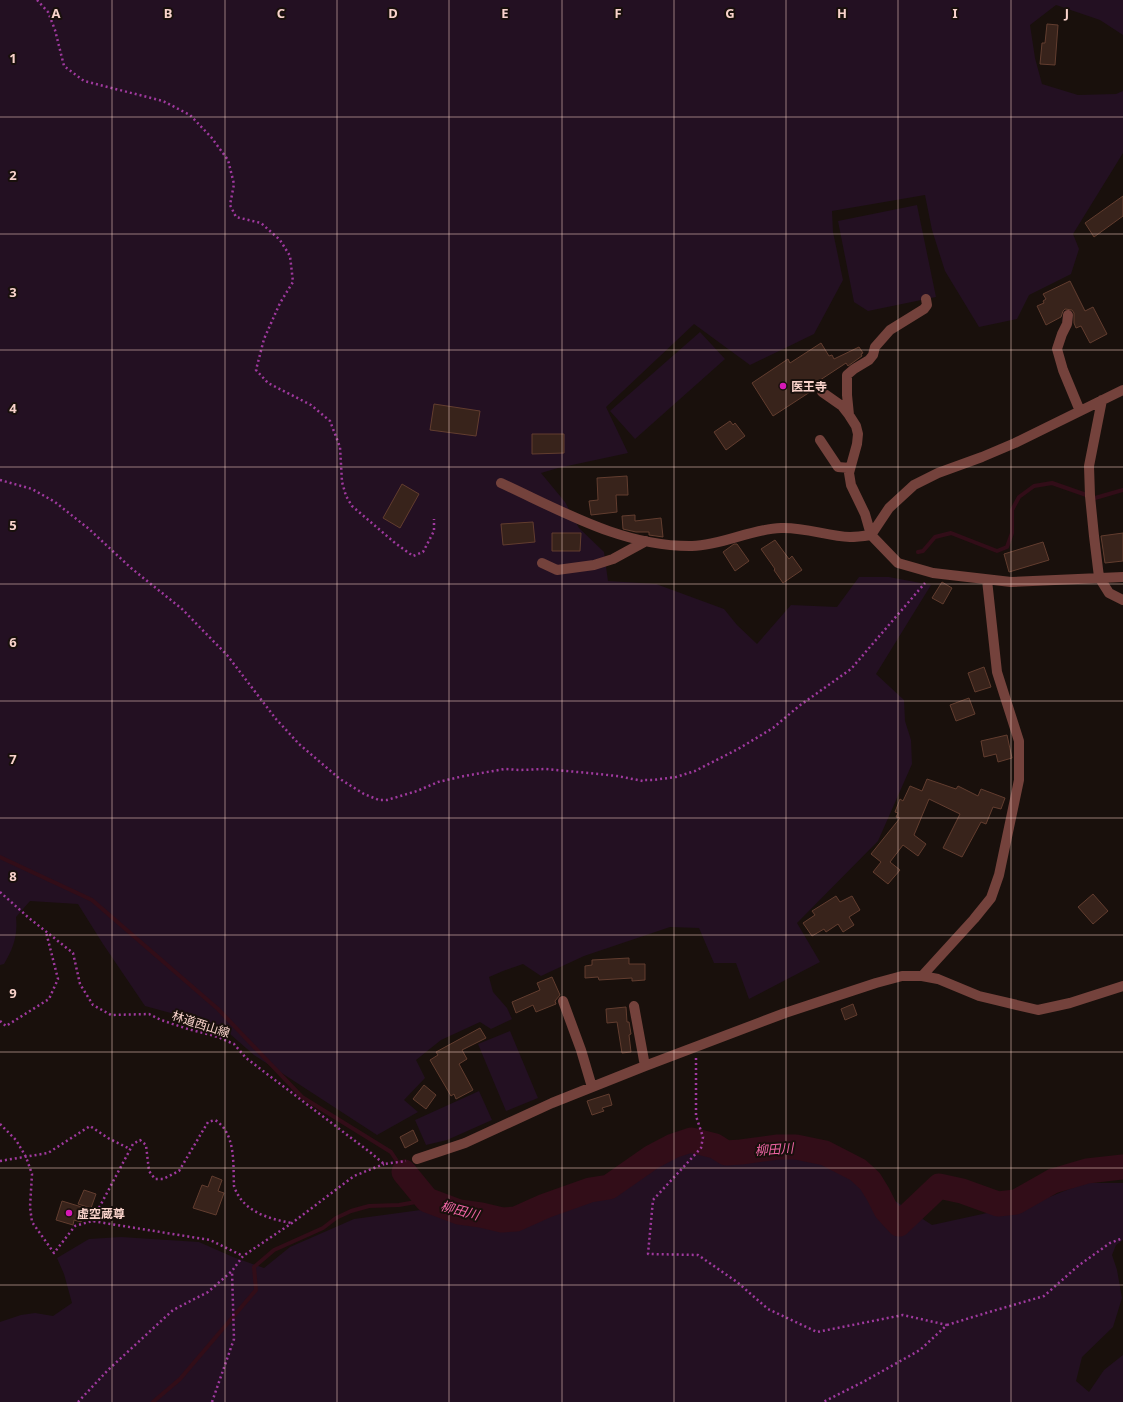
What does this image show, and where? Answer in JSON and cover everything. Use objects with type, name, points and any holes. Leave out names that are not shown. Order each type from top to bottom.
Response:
[{"type":"street","points":[[849,414],[847,375],[854,368],[869,360],[873,355],[875,347],[890,330],[924,309],[927,305],[926,299]]},
{"type":"street","points":[[1068,315],[1068,324],[1062,334],[1057,349],[1063,370],[1080,411]]},
{"type":"street","points":[[871,535],[889,508],[914,485],[938,473],[1009,446],[1123,390]]},
{"type":"street","points":[[822,392],[842,406],[856,426],[858,434],[857,444],[849,473],[851,485],[865,514],[871,535],[898,563],[933,573],[1011,582],[1123,576]]},
{"type":"street","points":[[1102,400],[1089,466],[1090,496],[1100,577],[1109,593],[1123,600]]},
{"type":"street","points":[[820,440],[838,467],[850,468]]},
{"type":"street","points":[[501,483],[602,529],[631,539],[646,542],[692,546],[713,543],[757,531],[781,528],[808,530],[851,537],[871,535]]},
{"type":"street","points":[[542,563],[558,570],[594,565],[613,559],[646,542]]},
{"type":"street","points":[[922,976],[991,898],[999,875],[1019,780],[1019,741],[997,672],[987,580]]},
{"type":"street","points":[[417,1159],[465,1143],[552,1103],[645,1066],[785,1013],[876,982],[902,976],[922,976],[938,979],[979,996],[1038,1010],[1070,1003],[1123,986]]},
{"type":"street","points":[[563,1001],[581,1050],[592,1087]]},
{"type":"street","points":[[634,1006],[645,1066]]},
{"type":"path","points":[[36,0],[48,12],[55,30],[64,66],[84,81],[163,101],[190,115],[228,160],[234,184],[230,205],[236,217],[261,223],[280,240],[290,256],[293,282],[280,303],[264,339],[256,370],[268,383],[311,405],[330,421],[340,447],[342,482],[346,496],[352,506],[395,543],[413,556],[424,552],[434,531],[434,520]]},
{"type":"path","points":[[0,480],[32,489],[55,502],[89,529],[131,568],[182,609],[227,655],[276,719],[304,748],[340,779],[364,794],[379,800],[387,800],[398,797],[438,782],[505,769],[546,769],[618,776],[643,781],[676,777],[695,771],[738,749],[773,728],[799,706],[851,670],[933,573]]},
{"type":"path","name":"林道西山線","points":[[0,892],[29,918],[73,953],[80,984],[93,1005],[110,1015],[149,1014],[160,1020],[218,1037],[234,1044],[246,1058],[384,1164]]},
{"type":"path","points":[[0,1021],[6,1026],[49,999],[58,979],[46,932]]},
{"type":"path","points":[[696,1047],[696,1116],[703,1137],[701,1148],[652,1200],[648,1254],[698,1255],[737,1282],[768,1309],[817,1332],[903,1315],[947,1325]]},
{"type":"path","points":[[92,1221],[133,1144],[140,1140],[146,1145],[149,1171],[155,1179],[163,1179],[179,1171],[208,1122],[216,1120],[222,1124],[227,1131],[229,1138],[234,1186],[236,1192],[248,1207],[262,1215],[292,1223]]},
{"type":"path","points":[[0,1124],[16,1140],[26,1157],[32,1174],[30,1207],[32,1222],[54,1253],[75,1226],[92,1221],[210,1240],[243,1256]]},
{"type":"path","points":[[0,1161],[48,1152],[90,1126],[108,1138],[130,1149]]},
{"type":"path","points":[[78,1402],[108,1370],[173,1310],[208,1292],[232,1271],[243,1256],[292,1223],[354,1176],[384,1164],[417,1159]]},
{"type":"path","points":[[823,1402],[864,1382],[920,1350],[947,1325],[1044,1296],[1078,1266],[1110,1243],[1123,1238]]},
{"type":"path","points":[[212,1402],[234,1339],[232,1271]]},
{"type":"shaded area","points":[[0,0],[1123,0],[1123,35],[1100,20],[1056,5],[1030,25],[1035,58],[1042,84],[1078,95],[1116,94],[1123,91],[1123,153],[1073,234],[1079,249],[1071,274],[1029,295],[1017,319],[979,327],[945,271],[932,230],[925,195],[832,211],[833,232],[843,280],[814,334],[750,365],[694,324],[606,407],[628,453],[541,473],[565,502],[579,528],[604,552],[608,581],[656,584],[724,609],[737,625],[757,644],[791,605],[837,607],[859,577],[889,577],[931,585],[876,674],[904,700],[905,721],[911,740],[912,764],[878,841],[797,923],[820,962],[749,999],[736,963],[714,963],[699,928],[670,927],[584,956],[541,976],[523,964],[503,971],[489,977],[493,992],[507,1008],[512,1019],[491,1029],[480,1022],[441,1040],[416,1060],[425,1078],[404,1100],[418,1112],[377,1135],[254,1055],[230,1034],[200,1021],[145,1006],[78,904],[30,901],[16,917],[16,930],[12,948],[4,964],[0,965]]},
{"type":"shaded area","points":[[917,205],[936,297],[868,311],[854,302],[838,221]]},
{"type":"shaded area","points":[[700,332],[725,359],[635,439],[610,411]]},
{"type":"shaded area","points":[[510,1031],[538,1098],[506,1111],[478,1044]]},
{"type":"shaded area","points":[[479,1091],[492,1120],[447,1140],[426,1145],[415,1120]]},
{"type":"shaded area","points":[[701,1145],[726,1157],[785,1151],[819,1154],[855,1175],[932,1225],[1037,1202],[1084,1183],[1123,1183],[1123,1240],[1116,1245],[1112,1255],[1117,1270],[1122,1298],[1113,1327],[1082,1357],[1076,1381],[1089,1392],[1104,1370],[1123,1355],[1123,1402],[0,1402],[0,1322],[21,1315],[35,1313],[53,1316],[72,1303],[64,1274],[57,1258],[89,1239],[121,1237],[199,1242],[233,1257],[264,1268],[290,1247],[354,1219],[428,1209],[478,1223],[501,1226],[569,1201],[615,1190],[659,1162],[675,1149]]},
{"type":"building","points":[[1047,24],[1058,25],[1055,65],[1040,64],[1042,43],[1045,43]]},
{"type":"building","points":[[1123,196],[1123,216],[1094,237],[1085,223]]},
{"type":"building","points":[[1070,281],[1085,311],[1093,307],[1107,334],[1090,343],[1081,326],[1076,328],[1074,323],[1074,313],[1072,310],[1065,309],[1061,317],[1046,325],[1037,306],[1044,303],[1043,301],[1046,299],[1043,294]]},
{"type":"building","points":[[821,343],[829,356],[832,355],[834,359],[859,347],[863,353],[861,354],[862,356],[848,366],[846,363],[808,388],[810,392],[773,416],[752,383],[788,359],[790,363]]},
{"type":"building","points":[[434,404],[480,411],[476,436],[430,430]]},
{"type":"building","points":[[730,421],[733,425],[735,423],[745,436],[726,450],[714,432]]},
{"type":"building","points":[[532,434],[564,434],[564,453],[532,454]]},
{"type":"building","points":[[627,476],[628,495],[616,495],[617,512],[591,515],[589,501],[598,500],[597,478]]},
{"type":"building","points":[[402,484],[419,494],[400,528],[383,518]]},
{"type":"building","points":[[635,515],[635,521],[661,518],[663,537],[649,535],[649,532],[636,532],[623,529],[622,516]]},
{"type":"building","points":[[533,522],[535,542],[503,545],[501,524]]},
{"type":"building","points":[[552,533],[581,533],[580,551],[552,551]]},
{"type":"building","points":[[1123,533],[1123,561],[1105,563],[1101,536]]},
{"type":"building","points":[[775,540],[789,559],[792,556],[802,570],[783,583],[761,549]]},
{"type":"building","points":[[1043,542],[1049,560],[1009,572],[1004,554]]},
{"type":"building","points":[[734,544],[737,544],[749,561],[735,571],[723,552]]},
{"type":"building","points":[[942,582],[952,588],[943,604],[932,598]]},
{"type":"building","points":[[984,667],[991,687],[975,692],[968,673]]},
{"type":"building","points":[[969,698],[975,714],[956,721],[950,705]]},
{"type":"building","points":[[1007,735],[1012,758],[998,762],[996,754],[984,757],[981,741]]},
{"type":"building","points":[[927,779],[956,789],[958,786],[978,796],[981,789],[1005,798],[1001,809],[993,807],[986,824],[981,822],[962,857],[943,848],[960,814],[929,799],[914,835],[926,844],[918,856],[903,845],[890,862],[900,870],[888,884],[873,872],[881,862],[871,854],[900,818],[896,817],[898,813],[895,812],[900,799],[903,801],[910,786],[922,791]]},
{"type":"building","points":[[1093,894],[1108,911],[1093,924],[1078,907]]},
{"type":"building","points":[[836,896],[840,902],[852,896],[860,910],[849,917],[854,925],[843,932],[838,924],[826,932],[824,929],[812,936],[803,923],[815,915],[812,911]]},
{"type":"building","points":[[629,958],[629,964],[645,964],[645,980],[632,981],[632,978],[599,980],[598,977],[585,978],[585,966],[592,965],[592,960]]},
{"type":"building","points":[[552,977],[560,995],[555,1001],[556,1004],[536,1012],[533,1005],[516,1013],[512,1002],[540,990],[537,983]]},
{"type":"building","points":[[853,1004],[857,1015],[845,1020],[841,1009]]},
{"type":"building","points":[[626,1007],[627,1022],[629,1022],[631,1034],[629,1035],[631,1052],[622,1053],[617,1022],[607,1023],[606,1009]]},
{"type":"building","points":[[480,1028],[486,1038],[462,1050],[467,1059],[459,1064],[473,1090],[456,1099],[454,1094],[451,1096],[430,1060],[438,1055],[436,1052]]},
{"type":"building","points":[[424,1085],[436,1095],[426,1109],[413,1099]]},
{"type":"building","points":[[609,1094],[612,1105],[602,1108],[604,1111],[592,1115],[587,1101]]},
{"type":"building","points":[[413,1130],[418,1141],[405,1148],[400,1137]]},
{"type":"building","points":[[212,1176],[222,1180],[218,1191],[224,1193],[216,1215],[193,1208],[202,1185],[208,1187]]},
{"type":"building","points":[[84,1190],[96,1194],[91,1208],[78,1204]]},
{"type":"building","name":"虚空蔵尊","points":[[62,1201],[85,1208],[81,1222],[74,1220],[73,1225],[56,1220]]},
{"type":"waterway","points":[[918,552],[923,551],[935,537],[951,533],[997,551],[1007,547],[1012,533],[1012,510],[1019,497],[1034,486],[1052,483],[1095,498],[1123,490]]},
{"type":"waterway","points":[[0,857],[92,900],[218,1009],[302,1097],[391,1152],[404,1172]]},
{"type":"waterway","name":"柳田川","points":[[404,1172],[427,1200],[459,1212],[502,1220],[516,1219],[545,1206],[590,1190],[609,1187],[652,1157],[673,1146],[691,1140],[715,1146],[726,1153],[778,1147],[796,1147],[825,1153],[858,1170],[870,1181],[886,1210],[899,1224],[939,1186],[962,1191],[998,1204],[1016,1202],[1053,1181],[1087,1171],[1123,1167]]},
{"type":"waterway","points":[[153,1402],[180,1379],[256,1290],[254,1267],[274,1250],[323,1228],[336,1218],[351,1211],[369,1206],[399,1205],[427,1200]]},
{"type":"place","name":"医王寺","points":[[783,386]]},
{"type":"place","name":"虚空蔵尊","points":[[69,1213]]}]
